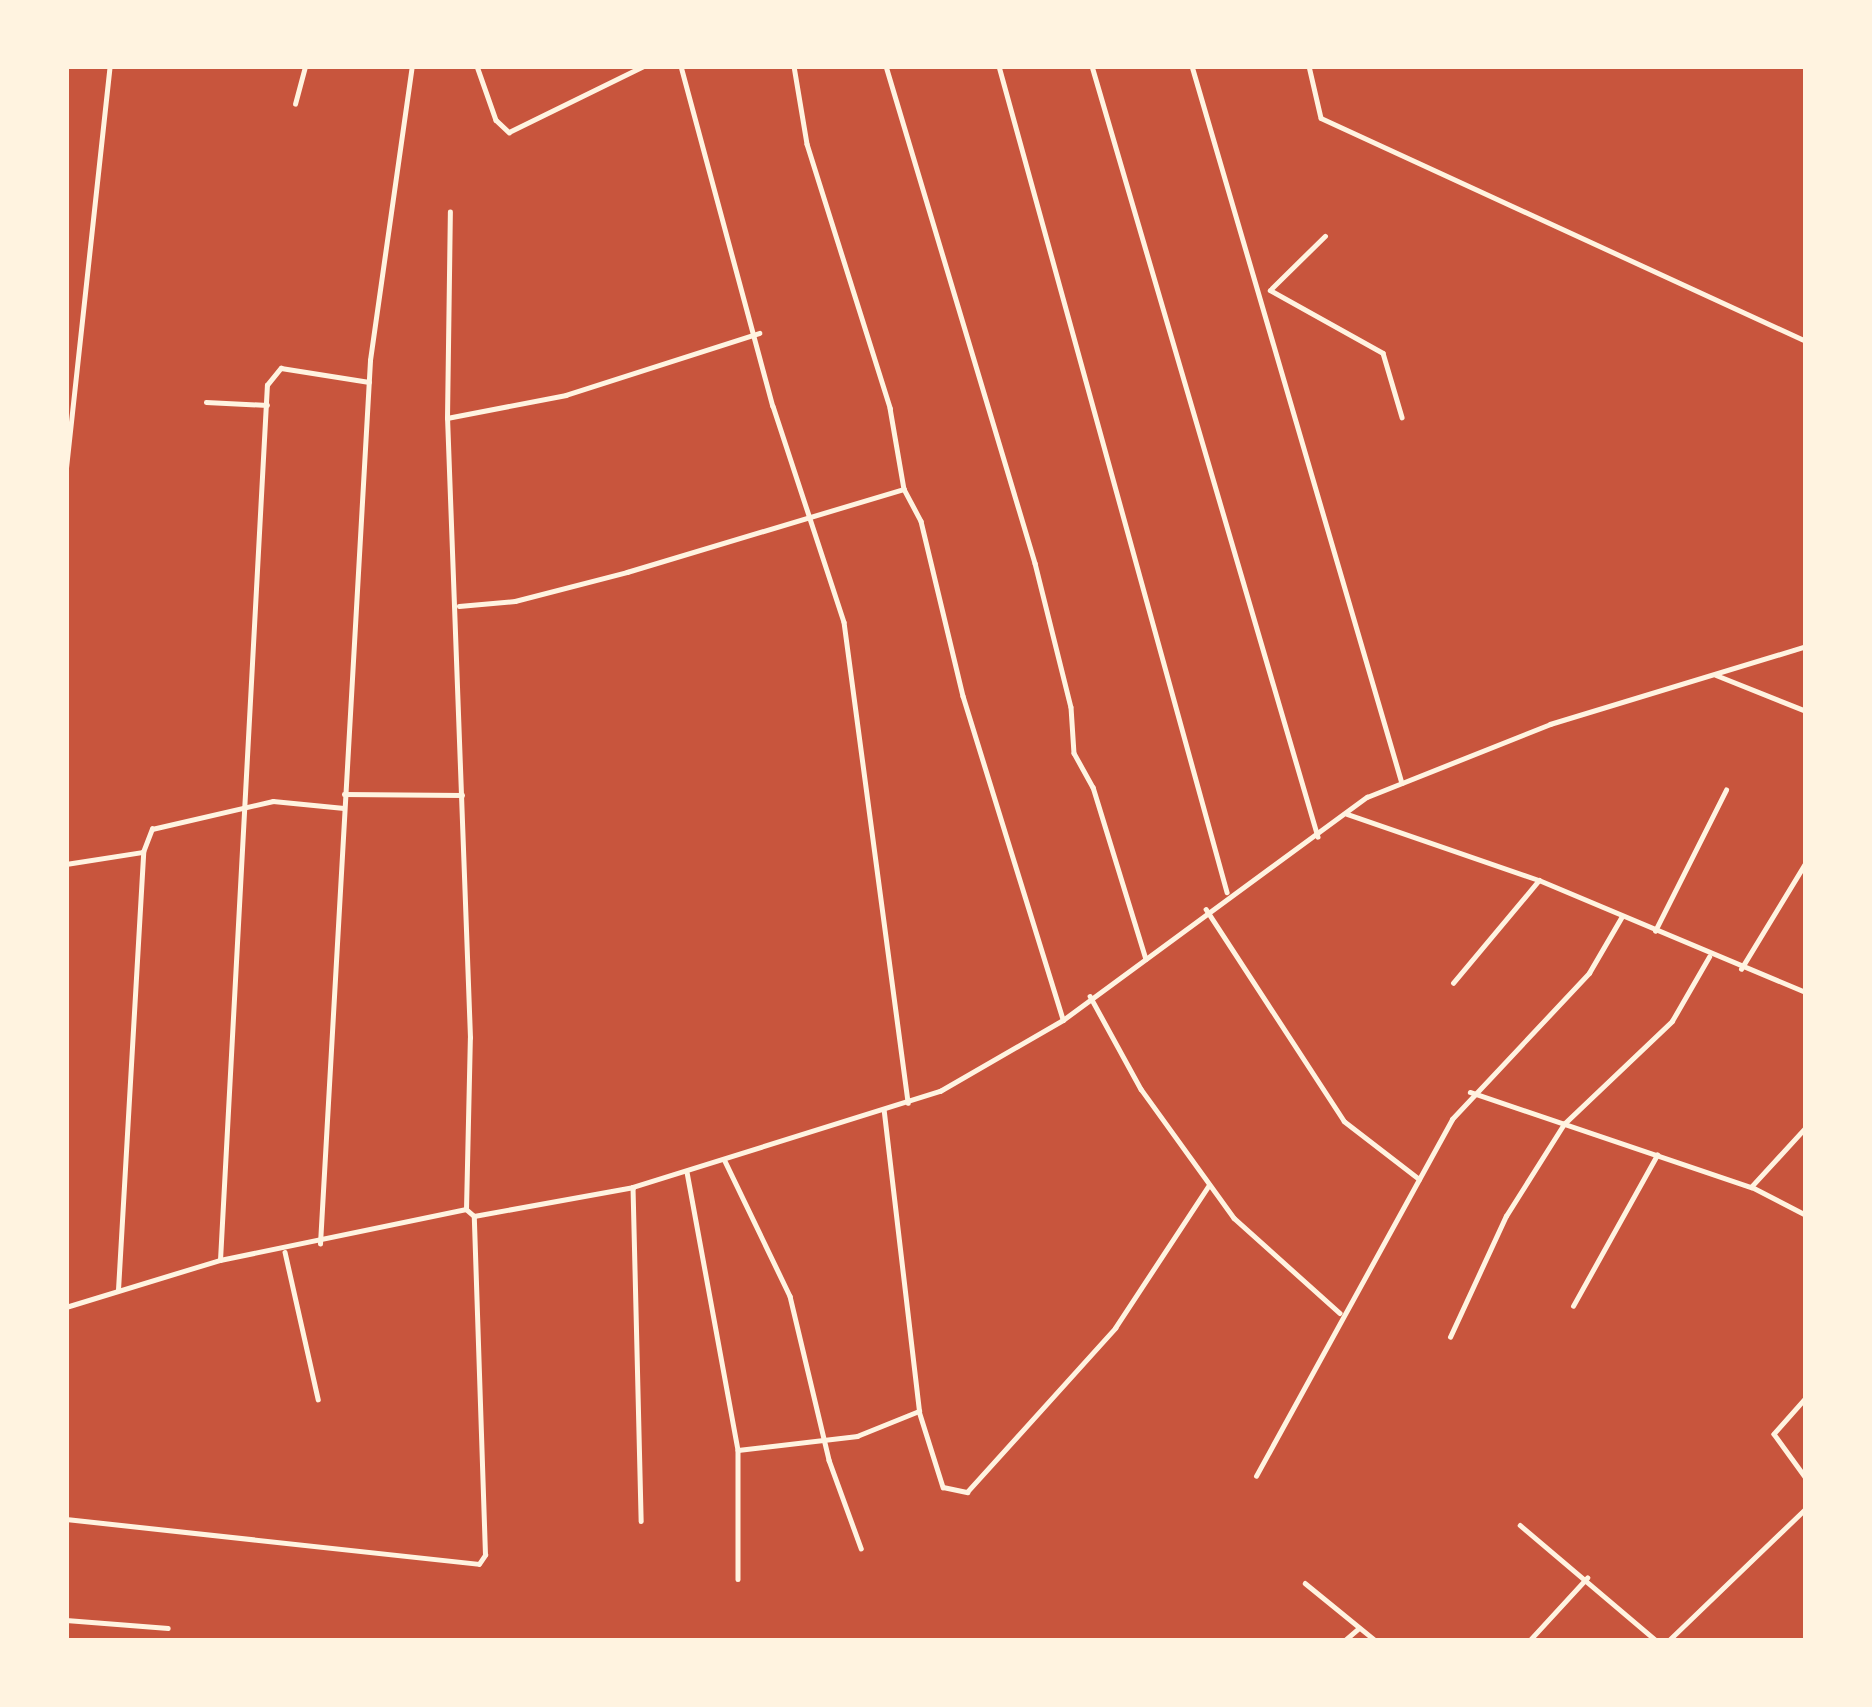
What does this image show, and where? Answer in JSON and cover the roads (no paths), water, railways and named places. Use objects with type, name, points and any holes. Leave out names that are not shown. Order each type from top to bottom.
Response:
[{"type":"street","points":[[66,468],[110,66]]},
{"type":"street","points":[[295,104],[305,66]]},
{"type":"street","points":[[320,1244],[320,1167],[342,969],[344,794],[369,382],[412,66]]},
{"type":"street","points":[[476,66],[496,120],[509,132],[644,66]]},
{"type":"street","points":[[681,66],[759,332],[773,406],[844,622],[908,1103]]},
{"type":"street","points":[[794,66],[807,144],[890,408],[904,490],[921,521],[963,696],[1063,1020]]},
{"type":"street","points":[[886,66],[1035,563],[1071,707],[1074,754],[1093,787],[1146,959]]},
{"type":"street","points":[[999,66],[1227,892]]},
{"type":"street","points":[[1092,66],[1318,837]]},
{"type":"street","points":[[1192,66],[1402,783]]},
{"type":"street","points":[[1309,66],[1321,118],[1806,341]]},
{"type":"street","points":[[66,1519],[479,1564],[485,1555],[474,1216],[466,1209],[462,795],[447,418],[450,212]]},
{"type":"street","points":[[1263,296],[1324,236]]},
{"type":"street","points":[[1270,290],[1383,353],[1402,417]]},
{"type":"street","points":[[447,418],[566,395],[759,332]]},
{"type":"street","points":[[220,1260],[247,813],[244,704],[267,405],[275,369],[369,382]]},
{"type":"street","points":[[206,402],[267,405]]},
{"type":"street","points":[[456,606],[560,589],[904,490]]},
{"type":"street","points":[[474,1216],[633,1187],[908,1103],[988,1068],[1063,1020],[1089,994],[1146,959],[1227,892],[1402,783],[1550,724],[1806,646]]},
{"type":"street","points":[[1716,675],[1806,711]]},
{"type":"street","points":[[1655,931],[1726,790]]},
{"type":"street","points":[[344,794],[462,795]]},
{"type":"street","points":[[118,1290],[143,852],[152,829],[247,813],[273,801],[344,808]]},
{"type":"street","points":[[1347,814],[1539,880],[1708,957],[1806,992]]},
{"type":"street","points":[[66,864],[143,852]]},
{"type":"street","points":[[1741,969],[1806,862]]},
{"type":"street","points":[[1453,983],[1539,880]]},
{"type":"street","points":[[1206,909],[1344,1121],[1419,1180]]},
{"type":"street","points":[[1256,1476],[1340,1313],[1470,1092],[1589,973],[1621,918]]},
{"type":"street","points":[[1450,1337],[1506,1216],[1564,1124],[1672,1021],[1708,957]]},
{"type":"street","points":[[1089,994],[1141,1089],[1209,1185],[1256,1244],[1340,1313]]},
{"type":"street","points":[[1470,1092],[1751,1187],[1806,1214]]},
{"type":"street","points":[[884,1111],[920,1411],[943,1487],[967,1492],[1115,1328],[1209,1185]]},
{"type":"street","points":[[1751,1187],[1806,1127]]},
{"type":"street","points":[[1573,1306],[1657,1155]]},
{"type":"street","points":[[725,1161],[792,1302],[826,1437],[861,1548]]},
{"type":"street","points":[[687,1172],[738,1450],[738,1579]]},
{"type":"street","points":[[633,1187],[641,1521]]},
{"type":"street","points":[[66,1307],[220,1260],[285,1252],[466,1209]]},
{"type":"street","points":[[285,1252],[318,1399]]},
{"type":"street","points":[[1806,1397],[1774,1435],[1806,1478]]},
{"type":"street","points":[[738,1450],[857,1436],[920,1411]]},
{"type":"street","points":[[1667,1641],[1806,1508]]},
{"type":"street","points":[[1520,1525],[1658,1641]]},
{"type":"street","points":[[1529,1641],[1587,1578]]},
{"type":"street","points":[[1305,1582],[1376,1641]]},
{"type":"street","points":[[66,1620],[168,1628]]},
{"type":"street","points":[[1344,1641],[1358,1628]]}]
